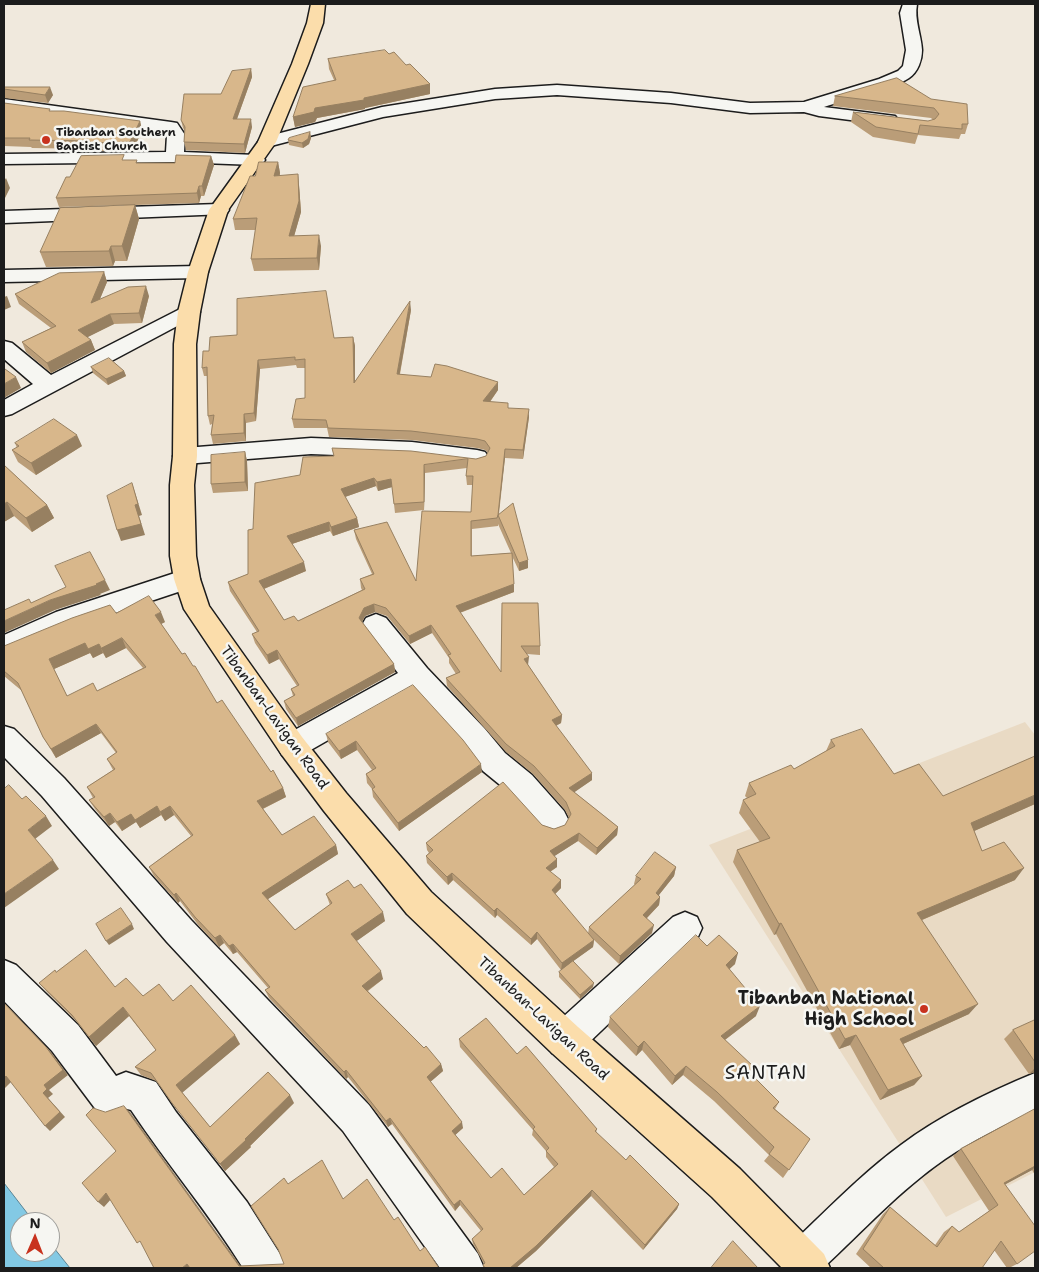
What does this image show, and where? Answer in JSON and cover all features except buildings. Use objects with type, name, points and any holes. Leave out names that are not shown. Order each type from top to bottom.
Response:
[{"type":"main road","name":"Tibanban-Lavigan Road","points":[[318,4],[315,22],[300,64],[261,151],[219,210],[198,272],[189,312],[185,344],[185,456],[182,485],[183,556],[187,579],[197,609],[292,746],[335,802],[418,903],[566,1040],[726,1183],[806,1265]]},
{"type":"street","points":[[4,159],[175,157],[261,151],[382,112],[495,94],[557,90],[671,98],[750,108],[804,107],[886,82],[904,74],[910,68],[914,50],[908,14],[910,4]]},
{"type":"street","points":[[4,104],[171,127],[176,135],[175,157]]},
{"type":"street","points":[[804,107],[819,111],[906,122]]},
{"type":"street","points":[[4,217],[219,210]]},
{"type":"street","points":[[4,276],[198,272]]},
{"type":"street","points":[[4,409],[189,312]]},
{"type":"street","points":[[4,348],[48,385]]},
{"type":"street","points":[[185,456],[311,446],[412,450],[477,458]]},
{"type":"street","points":[[4,647],[66,619],[187,579]]},
{"type":"street","points":[[376,625],[417,676],[475,738],[494,762],[521,784],[554,821]]},
{"type":"street","points":[[292,746],[417,676]]},
{"type":"street","points":[[4,738],[53,787],[179,931],[356,1118],[464,1268]]},
{"type":"street","points":[[566,1040],[685,928]]},
{"type":"street","points":[[4,977],[64,1038],[110,1098],[126,1090],[143,1095],[163,1125],[233,1216],[266,1268]]},
{"type":"street","points":[[806,1265],[901,1169],[955,1130],[1035,1090]]},
{"type":"shaded area","name":"Tibanban National High School","points":[[1025,722],[1035,735],[1035,1172],[946,1217],[709,845]]},
{"type":"water","points":[[4,1183],[26,1212],[10,1212],[10,1262],[60,1262],[60,1256],[70,1268],[4,1268]]},
{"type":"place","name":"Tibanban Southern Baptist Church","points":[[46,140]]},
{"type":"place","name":"Tibanban National High School","points":[[924,1009]]},
{"type":"district","name":"SANTAN","points":[[766,1074]]}]
